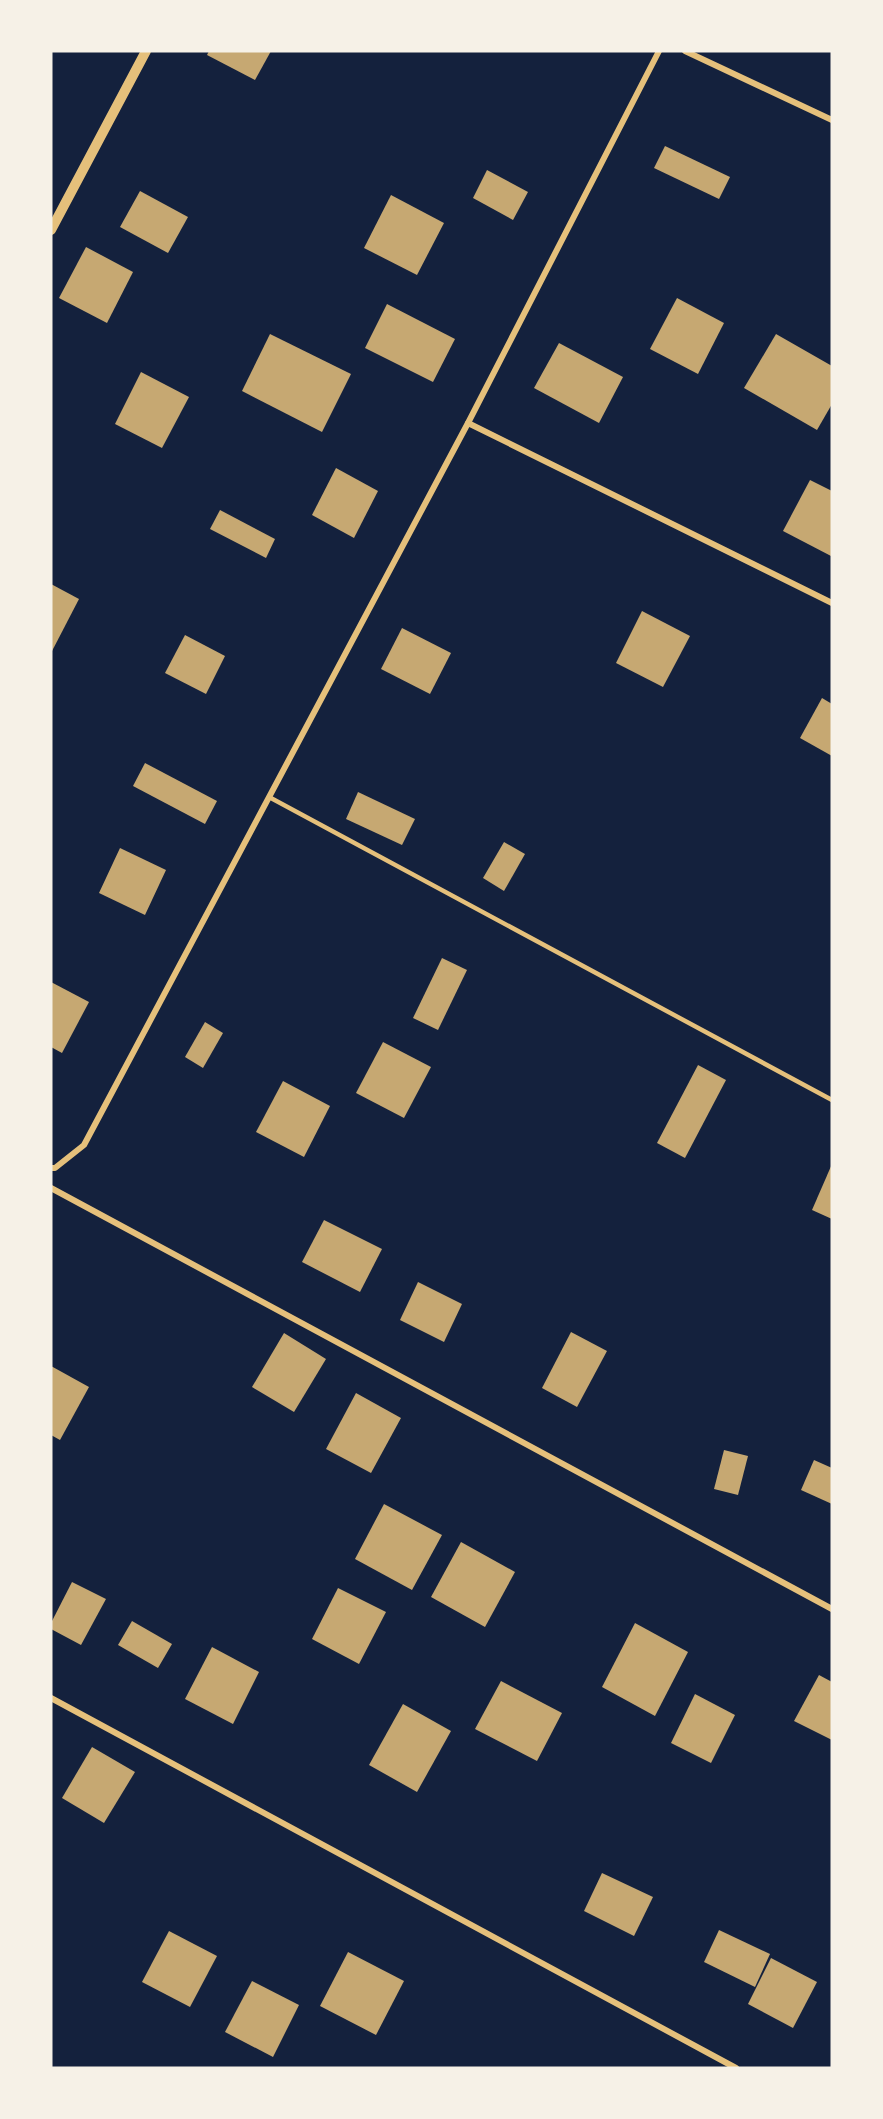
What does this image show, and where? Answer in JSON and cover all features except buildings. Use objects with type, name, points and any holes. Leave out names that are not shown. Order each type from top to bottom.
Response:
[{"type":"street","points":[[51,230],[146,51]]},
{"type":"street","points":[[51,1168],[55,1168],[84,1146],[468,423],[659,51]]},
{"type":"street","points":[[685,51],[832,120]]},
{"type":"street","points":[[468,423],[832,603]]},
{"type":"street","points":[[51,1188],[832,1609]]},
{"type":"street","points":[[51,1698],[736,2068]]},
{"type":"lane","points":[[269,797],[832,1100]]}]
